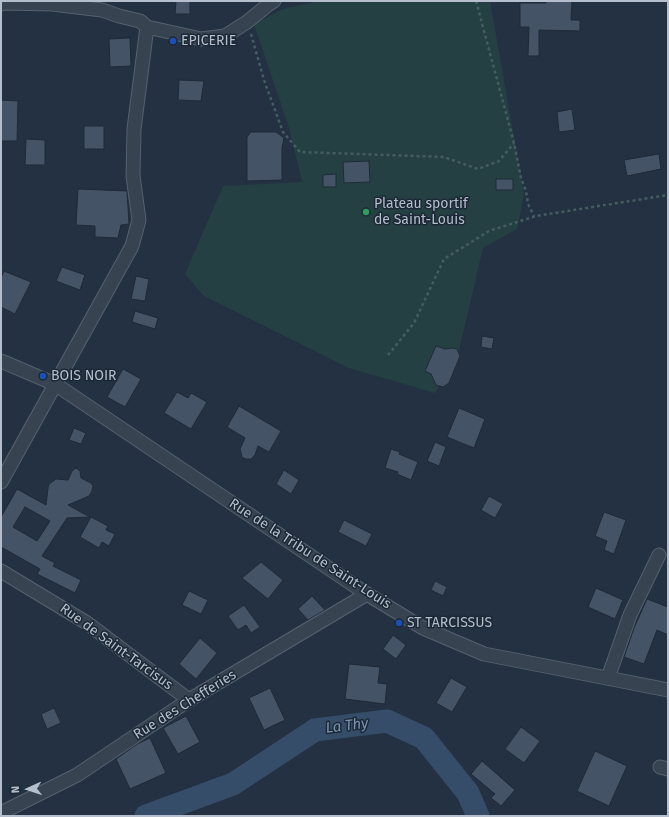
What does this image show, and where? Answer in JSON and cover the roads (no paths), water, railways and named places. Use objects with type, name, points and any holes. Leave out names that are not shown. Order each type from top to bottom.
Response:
[{"type":"street","points":[[1,4],[52,4],[102,10],[140,21],[148,27],[201,39],[225,36],[247,22],[274,1]]},
{"type":"street","points":[[1,482],[132,246],[139,220],[133,176],[134,129],[148,27]]},
{"type":"street","name":"Rue de la Tribu de Saint-Louis","points":[[1,361],[55,384],[366,594],[423,628],[484,654],[668,690]]},
{"type":"street","points":[[608,678],[630,615],[659,555]]},
{"type":"street","name":"Rue de Saint-Tarcisus","points":[[1,571],[87,623],[189,700]]},
{"type":"street","name":"Rue des Chefferies","points":[[1,813],[77,775],[189,700],[366,594]]},
{"type":"waterway","name":"La Thy","points":[[146,816],[233,784],[315,730],[387,721],[424,738],[468,793],[478,816]]},
{"type":"place","name":"EPICERIE","points":[[173,41]]},
{"type":"place","name":"Plateau sportif de Saint-Louis","points":[[366,212]]},
{"type":"place","name":"BOIS NOIR","points":[[43,376]]},
{"type":"place","name":"ST TARCISSUS","points":[[399,623]]}]
